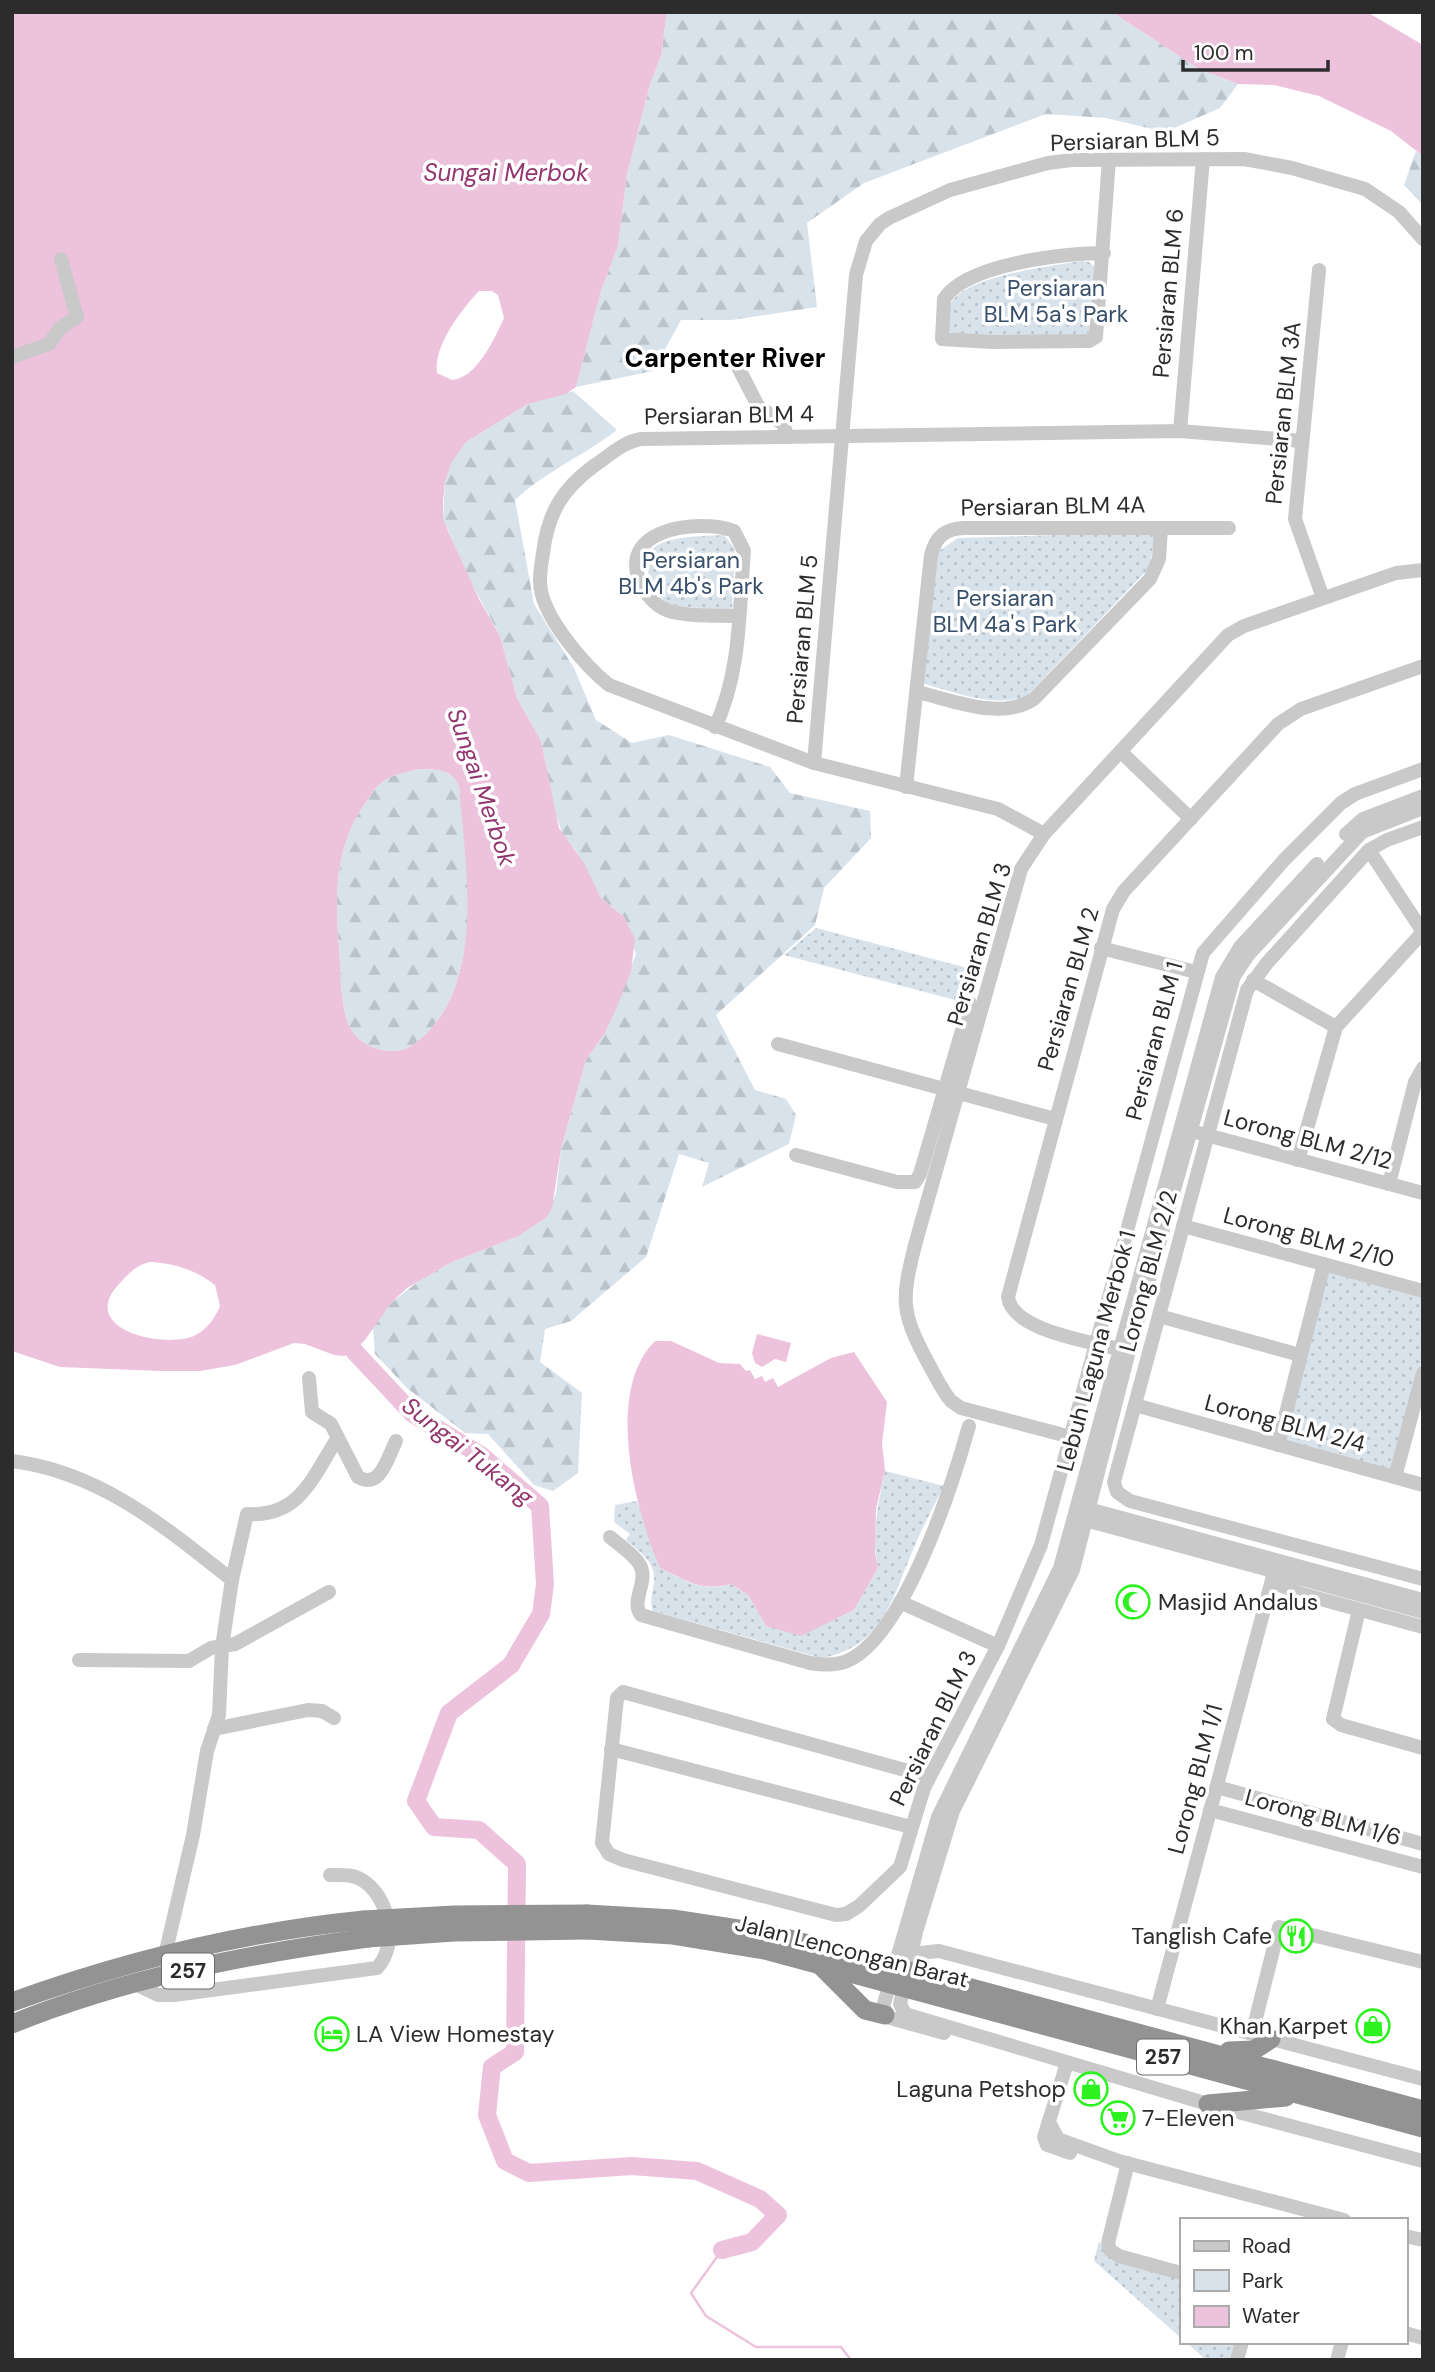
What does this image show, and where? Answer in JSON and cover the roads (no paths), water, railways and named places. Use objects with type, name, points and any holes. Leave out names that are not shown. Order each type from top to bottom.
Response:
[{"type":"highway","name":"Jalan Lencongan Barat","points":[[587,1922],[725,1943],[820,1965],[1423,2128]]},
{"type":"highway","name":"Jalan Lencongan Barat","points":[[12,2002],[81,1978],[165,1955],[317,1926],[481,1931],[587,1922],[729,1926],[903,1962],[1208,2052],[1423,2110]]},
{"type":"highway","name":"Jalan Lencongan Barat","points":[[12,2024],[135,1984],[366,1929]]},
{"type":"highway","points":[[820,1965],[865,2010],[885,2015]]},
{"type":"highway","points":[[1208,2052],[1243,2053],[1260,2047],[1261,2037]]},
{"type":"highway","points":[[1208,2105],[1276,2096],[1308,2098]]},
{"type":"street","name":"Persiaran BLM 5","points":[[814,763],[856,275],[862,250],[880,224],[965,185],[1048,163],[1110,159],[1203,159],[1265,162],[1353,185],[1388,202],[1423,240]]},
{"type":"street","points":[[1104,253],[1054,257],[1015,264],[963,282],[944,299],[942,339],[991,342],[1094,339],[1098,329],[1104,253],[1110,159]]},
{"type":"street","name":"Persiaran BLM 6","points":[[1180,431],[1203,159]]},
{"type":"street","points":[[12,357],[49,344],[60,328],[76,319],[76,310],[61,259]]},
{"type":"street","name":"Persiaran BLM 3A","points":[[1319,270],[1295,519],[1323,598]]},
{"type":"street","points":[[738,366],[758,406],[783,424],[788,437]]},
{"type":"street","name":"Persiaran BLM 4","points":[[1044,834],[1006,812],[814,763],[609,685],[564,635],[541,594],[541,566],[550,516],[571,483],[633,440],[1180,431],[1302,441]]},
{"type":"street","points":[[715,727],[733,676],[739,616],[744,551],[734,531],[718,527],[680,528],[658,533],[647,541],[638,556],[637,572],[643,589],[656,604],[679,612],[739,616]]},
{"type":"street","name":"Persiaran BLM 4A","points":[[916,692],[1000,709],[1017,709],[1034,699],[1150,579],[1159,559],[1161,527]]},
{"type":"street","name":"Persiaran BLM 4A","points":[[906,787],[931,555],[933,545],[943,533],[957,529],[1229,527]]},
{"type":"street","name":"Persiaran BLM 3","points":[[1071,1437],[961,1408],[951,1401],[907,1321],[905,1298],[908,1275],[1019,876],[1044,834],[1228,635],[1244,626],[1396,573],[1423,570]]},
{"type":"street","name":"Persiaran BLM 2","points":[[1124,1350],[1031,1324],[1018,1317],[1008,1303],[1101,948],[1117,901],[1278,724],[1294,713],[1423,666]]},
{"type":"street","points":[[1121,752],[1191,819]]},
{"type":"street","name":"Persiaran BLM 1","points":[[1096,1343],[1196,972],[1207,947],[1341,803],[1355,794],[1423,769]]},
{"type":"street","name":"Lebuh Laguna Merbok 1","points":[[1186,1130],[1218,988],[1233,957],[1352,828],[1381,811],[1423,796]]},
{"type":"street","name":"Lebuh Laguna Merbok 1","points":[[903,1962],[916,1932],[953,1811],[1069,1580],[1081,1513],[1124,1350],[1186,1130],[1238,968],[1350,842],[1373,826],[1423,808]]},
{"type":"street","name":"Lorong BLM 2/2","points":[[1423,827],[1387,840],[1369,850],[1253,980],[1244,999],[1115,1476],[1116,1492],[1124,1499],[1423,1579]]},
{"type":"street","points":[[1298,1160],[1336,1027],[1348,1010],[1423,932],[1369,850]]},
{"type":"street","points":[[1101,948],[1196,972]]},
{"type":"street","points":[[1253,980],[1336,1027]]},
{"type":"street","points":[[796,1155],[897,1182],[915,1182],[920,1174],[970,1003]]},
{"type":"street","points":[[778,1044],[1055,1119]]},
{"type":"street","points":[[1389,1184],[1415,1082],[1423,1068]]},
{"type":"street","name":"Lorong BLM 2/12","points":[[1186,1130],[1423,1193]]},
{"type":"street","name":"Lorong BLM 2/10","points":[[1183,1226],[1423,1291]]},
{"type":"street","points":[[1278,1445],[1324,1264]]},
{"type":"street","points":[[1159,1316],[1300,1356]]},
{"type":"street","name":"Persiaran BLM 3","points":[[930,1777],[628,1693],[619,1694],[602,1843],[609,1854],[634,1864],[841,1915],[859,1906],[897,1871],[930,1777],[998,1646],[1041,1545],[1096,1343]]},
{"type":"street","points":[[309,1378],[312,1412],[331,1424],[358,1476],[366,1480],[376,1478],[383,1470],[396,1441]]},
{"type":"street","points":[[1395,1477],[1422,1382]]},
{"type":"street","name":"Lorong BLM 2/4","points":[[1135,1405],[1423,1485]]},
{"type":"street","points":[[610,1537],[641,1566],[644,1575],[637,1611],[641,1615],[810,1663],[827,1665],[855,1657],[884,1629],[900,1602],[949,1494],[969,1426]]},
{"type":"street","points":[[165,1955],[219,1715],[222,1647],[232,1580],[247,1514],[272,1515],[292,1504],[337,1439]]},
{"type":"street","points":[[12,1461],[51,1467],[88,1480],[154,1519],[232,1580]]},
{"type":"street","points":[[1081,1513],[1423,1612]]},
{"type":"street","name":"Lebuh Laguna Merbok 1","points":[[885,2015],[883,2007],[895,1986],[903,1962],[938,1817],[1057,1576],[1081,1513]]},
{"type":"street","points":[[1274,1571],[1302,1594]]},
{"type":"street","points":[[1274,1571],[1423,1600]]},
{"type":"street","name":"Lorong BLM 1/1","points":[[1157,2009],[1274,1571]]},
{"type":"street","points":[[79,1660],[189,1661],[211,1648],[235,1644],[329,1592]]},
{"type":"street","points":[[1265,1606],[1284,1596],[1302,1594],[1423,1627]]},
{"type":"street","points":[[900,1602],[998,1646]]},
{"type":"street","points":[[1359,1610],[1333,1719],[1342,1725],[1423,1748]]},
{"type":"street","points":[[214,1729],[308,1710],[322,1711],[334,1718]]},
{"type":"street","points":[[611,1749],[911,1827]]},
{"type":"street","name":"Lorong BLM 1/6","points":[[1217,1787],[1423,1844]]},
{"type":"street","name":"Lorong BLM 1/6","points":[[1210,1810],[1423,1867]]},
{"type":"street","points":[[135,1984],[158,1995],[174,1995],[377,1968],[387,1953],[387,1912],[364,1881],[354,1876],[330,1875]]},
{"type":"street","points":[[1261,2037],[1279,1927],[1422,1961]]},
{"type":"street","points":[[916,1932],[939,1951],[1423,2079]]},
{"type":"street","points":[[903,1962],[939,1951]]},
{"type":"street","points":[[895,1986],[905,2014],[966,2035],[1208,2105],[1423,2161]]},
{"type":"street","points":[[885,2015],[925,2030],[966,2035]]},
{"type":"street","points":[[1067,2063],[1049,2122],[1058,2139],[1124,2162],[1336,2218]]},
{"type":"street","points":[[1124,2162],[1108,2243],[1110,2249],[1119,2256],[1180,2273]]},
{"type":"water","name":"Sungai Merbok","points":[[12,12],[667,12],[661,56],[650,85],[627,174],[618,246],[601,291],[576,387],[566,394],[528,404],[466,442],[452,462],[445,481],[443,518],[479,599],[500,636],[517,698],[541,741],[559,828],[584,863],[601,898],[624,917],[635,939],[631,971],[616,1009],[605,1033],[586,1060],[561,1149],[552,1208],[547,1217],[519,1236],[452,1262],[407,1288],[391,1303],[365,1340],[344,1356],[294,1343],[235,1365],[200,1371],[160,1371],[60,1367],[12,1351]],"holes":[[[479,291],[492,291],[498,295],[504,318],[477,365],[461,378],[452,380],[437,373],[439,351],[457,318]],[[419,769],[443,771],[452,776],[459,786],[465,851],[467,922],[463,957],[454,989],[439,1018],[417,1042],[403,1049],[388,1051],[380,1050],[359,1039],[345,1014],[337,901],[341,862],[353,823],[378,786],[396,775]],[[149,1262],[176,1266],[200,1275],[215,1285],[220,1306],[208,1326],[196,1335],[165,1340],[147,1338],[117,1324],[109,1313],[109,1300],[119,1284],[136,1268]]]},
{"type":"water","points":[[1112,12],[1367,12],[1423,45],[1423,156],[1391,131],[1319,96],[1274,85],[1238,84],[1199,69]]},
{"type":"water","points":[[757,1334],[791,1343],[786,1362],[775,1359],[762,1367],[755,1363],[752,1353]]},
{"type":"water","points":[[655,1341],[671,1341],[719,1363],[740,1364],[746,1371],[750,1370],[755,1379],[762,1376],[765,1382],[773,1378],[778,1387],[831,1358],[854,1352],[887,1402],[882,1443],[885,1471],[876,1509],[875,1553],[878,1568],[854,1610],[801,1636],[766,1626],[748,1595],[731,1584],[702,1586],[660,1568],[634,1484],[628,1420],[631,1390],[640,1363]]},
{"type":"waterway","name":"Sungai Tukang","points":[[344,1332],[354,1351],[413,1414],[482,1456],[540,1506],[545,1584],[541,1614],[511,1665],[449,1713],[416,1801],[434,1827],[479,1830],[517,1864],[515,2052],[492,2067],[487,2115],[505,2161],[529,2173],[632,2166],[697,2171],[760,2199],[778,2215],[752,2242],[722,2250]]},
{"type":"waterway","points":[[722,2250],[691,2293],[706,2316],[756,2347],[841,2347],[851,2360]]},
{"type":"place","name":"Masjid Andalus","points":[[1133,1602]]},
{"type":"place","name":"Tanglish Cafe","points":[[1296,1936]]},
{"type":"place","name":"Khan Karpet","points":[[1373,2026]]},
{"type":"place","name":"LA View Homestay","points":[[332,2034]]},
{"type":"place","name":"Laguna Petshop","points":[[1091,2089]]},
{"type":"place","name":"7-Eleven","points":[[1118,2118]]},
{"type":"district","name":"Carpenter River","points":[[725,358]]},
{"type":"park label","name":"Persiaran BLM 5a's Park","points":[[1056,301]]},
{"type":"park label","name":"Persiaran BLM 4b's Park","points":[[691,573]]},
{"type":"park label","name":"Persiaran BLM 4a's Park","points":[[1005,611]]}]
